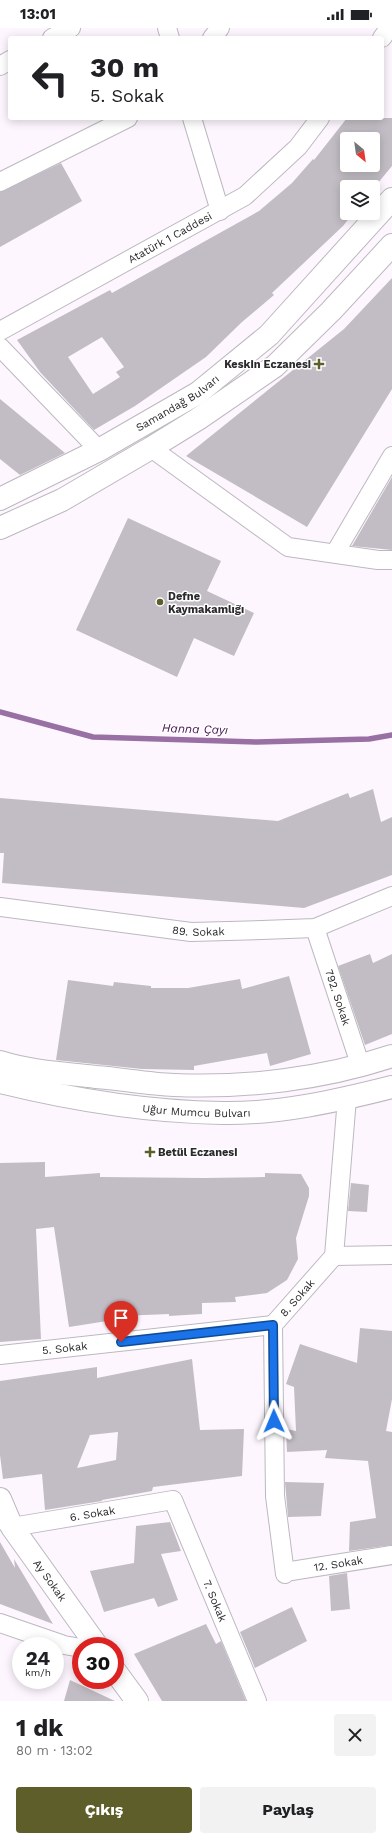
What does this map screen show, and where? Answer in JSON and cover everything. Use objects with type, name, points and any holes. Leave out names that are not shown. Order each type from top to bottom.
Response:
[{"type":"main road","name":"Samandağ Bulvarı","points":[[0,498],[99,450],[198,393],[269,335],[392,199]]},
{"type":"main road","points":[[0,528],[62,500],[151,448],[198,419],[275,366],[331,311],[392,246]]},
{"type":"main road","points":[[0,1050],[41,1071]]},
{"type":"main road","points":[[0,1062],[41,1071],[173,1085],[210,1086],[302,1078],[361,1067],[392,1056]]},
{"type":"main road","name":"Uğur Mumcu Bulvarı","points":[[0,1082],[53,1095],[154,1110],[223,1113],[274,1110],[347,1098],[392,1087]]},
{"type":"main road","points":[[0,1097],[17,1098],[53,1095]]},
{"type":"main road","name":"Ay Sokak","points":[[0,1499],[6,1522],[90,1637]]},
{"type":"main road","points":[[124,1684],[136,1701]]},
{"type":"street","points":[[56,36],[71,28]]},
{"type":"street","points":[[214,36],[220,28]]},
{"type":"street","points":[[0,182],[124,120]]},
{"type":"street","points":[[193,120],[220,211]]},
{"type":"street","name":"Atatürk 1 Caddesi","points":[[0,331],[245,196],[298,147],[318,120]]},
{"type":"street","points":[[0,348],[99,450]]},
{"type":"street","points":[[151,448],[288,547],[378,560],[392,560]]},
{"type":"street","points":[[335,553],[392,456]]},
{"type":"street","name":"89. Sokak","points":[[0,907],[191,932],[315,928],[392,896]]},
{"type":"street","name":"792. Sokak","points":[[315,928],[361,1067]]},
{"type":"street","points":[[347,1098],[334,1256],[392,1255]]},
{"type":"street","name":"8. Sokak","points":[[285,1573],[275,1496],[273,1325],[334,1256]]},
{"type":"street","name":"5. Sokak","points":[[0,1355],[273,1325]]},
{"type":"street","name":"6. Sokak","points":[[6,1522],[173,1500]]},
{"type":"street","name":"7. Sokak","points":[[173,1500],[257,1701]]},
{"type":"street","name":"12. Sokak","points":[[285,1573],[392,1555]]},
{"type":"street","points":[[0,1623],[72,1646]]},
{"type":"building","points":[[384,118],[392,118],[392,166],[380,181],[340,180],[340,220],[348,220],[343,226],[272,293],[274,295],[242,322],[206,357],[135,406],[94,430],[40,372],[17,340],[110,290],[112,293],[259,211],[292,183],[313,159],[314,160],[345,120],[384,120]],"holes":[[[102,337],[124,367],[116,372],[120,377],[93,394],[68,357]]]},
{"type":"building","points":[[61,163],[82,201],[0,247],[0,192]]},
{"type":"building","points":[[392,278],[392,389],[307,527],[186,456],[344,329]]},
{"type":"building","points":[[0,399],[65,453],[20,475],[0,459]]},
{"type":"building","points":[[392,477],[392,550],[352,546]]},
{"type":"building","name":"Defne Kaymakamlığı","points":[[128,518],[221,561],[207,591],[254,613],[234,656],[194,638],[177,677],[76,630]]},
{"type":"building","points":[[373,789],[381,822],[392,817],[392,875],[304,908],[2,883],[4,853],[0,853],[0,798],[278,821],[348,793],[350,798]]},
{"type":"building","points":[[370,954],[373,963],[392,954],[392,1034],[365,1045],[338,966]]},
{"type":"building","points":[[289,976],[311,1054],[270,1066],[267,1053],[194,1066],[194,1070],[142,1069],[56,1060],[68,980],[113,986],[114,982],[151,986],[151,988],[188,988],[240,979],[242,989]]},
{"type":"building","points":[[45,1162],[45,1177],[100,1173],[100,1177],[204,1178],[265,1177],[265,1173],[301,1174],[309,1188],[309,1196],[296,1238],[298,1259],[287,1280],[267,1293],[235,1297],[236,1302],[202,1303],[202,1314],[120,1316],[120,1319],[69,1327],[54,1227],[36,1229],[41,1339],[0,1342],[0,1163]]},
{"type":"building","points":[[351,1183],[369,1185],[367,1212],[348,1211]]},
{"type":"building","points":[[360,1328],[392,1331],[392,1399],[386,1431],[392,1432],[392,1545],[349,1551],[350,1522],[376,1518],[368,1461],[325,1458],[327,1450],[287,1452],[286,1429],[296,1431],[294,1387],[286,1384],[300,1344],[357,1363]]},
{"type":"building","points":[[192,1359],[200,1430],[244,1429],[242,1476],[153,1487],[152,1491],[45,1510],[42,1474],[3,1479],[0,1455],[0,1381],[97,1367],[97,1378]],"holes":[[[118,1432],[116,1460],[77,1468],[90,1435]]]},
{"type":"building","points":[[285,1482],[324,1483],[321,1516],[288,1517]]},
{"type":"building","points":[[170,1522],[181,1551],[161,1554],[178,1600],[158,1607],[154,1598],[104,1612],[90,1571],[134,1563],[136,1526]]},
{"type":"building","points":[[0,1542],[15,1568],[14,1559],[53,1624],[0,1604]]},
{"type":"building","points":[[347,1573],[350,1609],[331,1611],[329,1576]]},
{"type":"building","points":[[292,1607],[307,1641],[255,1668],[240,1632]]},
{"type":"building","points":[[206,1624],[216,1644],[221,1641],[246,1701],[162,1701],[134,1654]]},
{"type":"building","points":[[70,1680],[72,1681],[72,1689],[89,1689],[115,1701],[64,1701]]},
{"type":"waterway","name":"Hanna Çayı","points":[[0,712],[93,737],[257,742],[369,739],[392,735]]},
{"type":"place","name":"Keskin Eczanesi","points":[[319,364]]},
{"type":"place","name":"Defne Kaymakamlığı","points":[[160,602]]},
{"type":"place","name":"Betül Eczanesi","points":[[150,1152]]},
{"type":"route","points":[[121,1342],[273,1325],[274,1421]]}]
